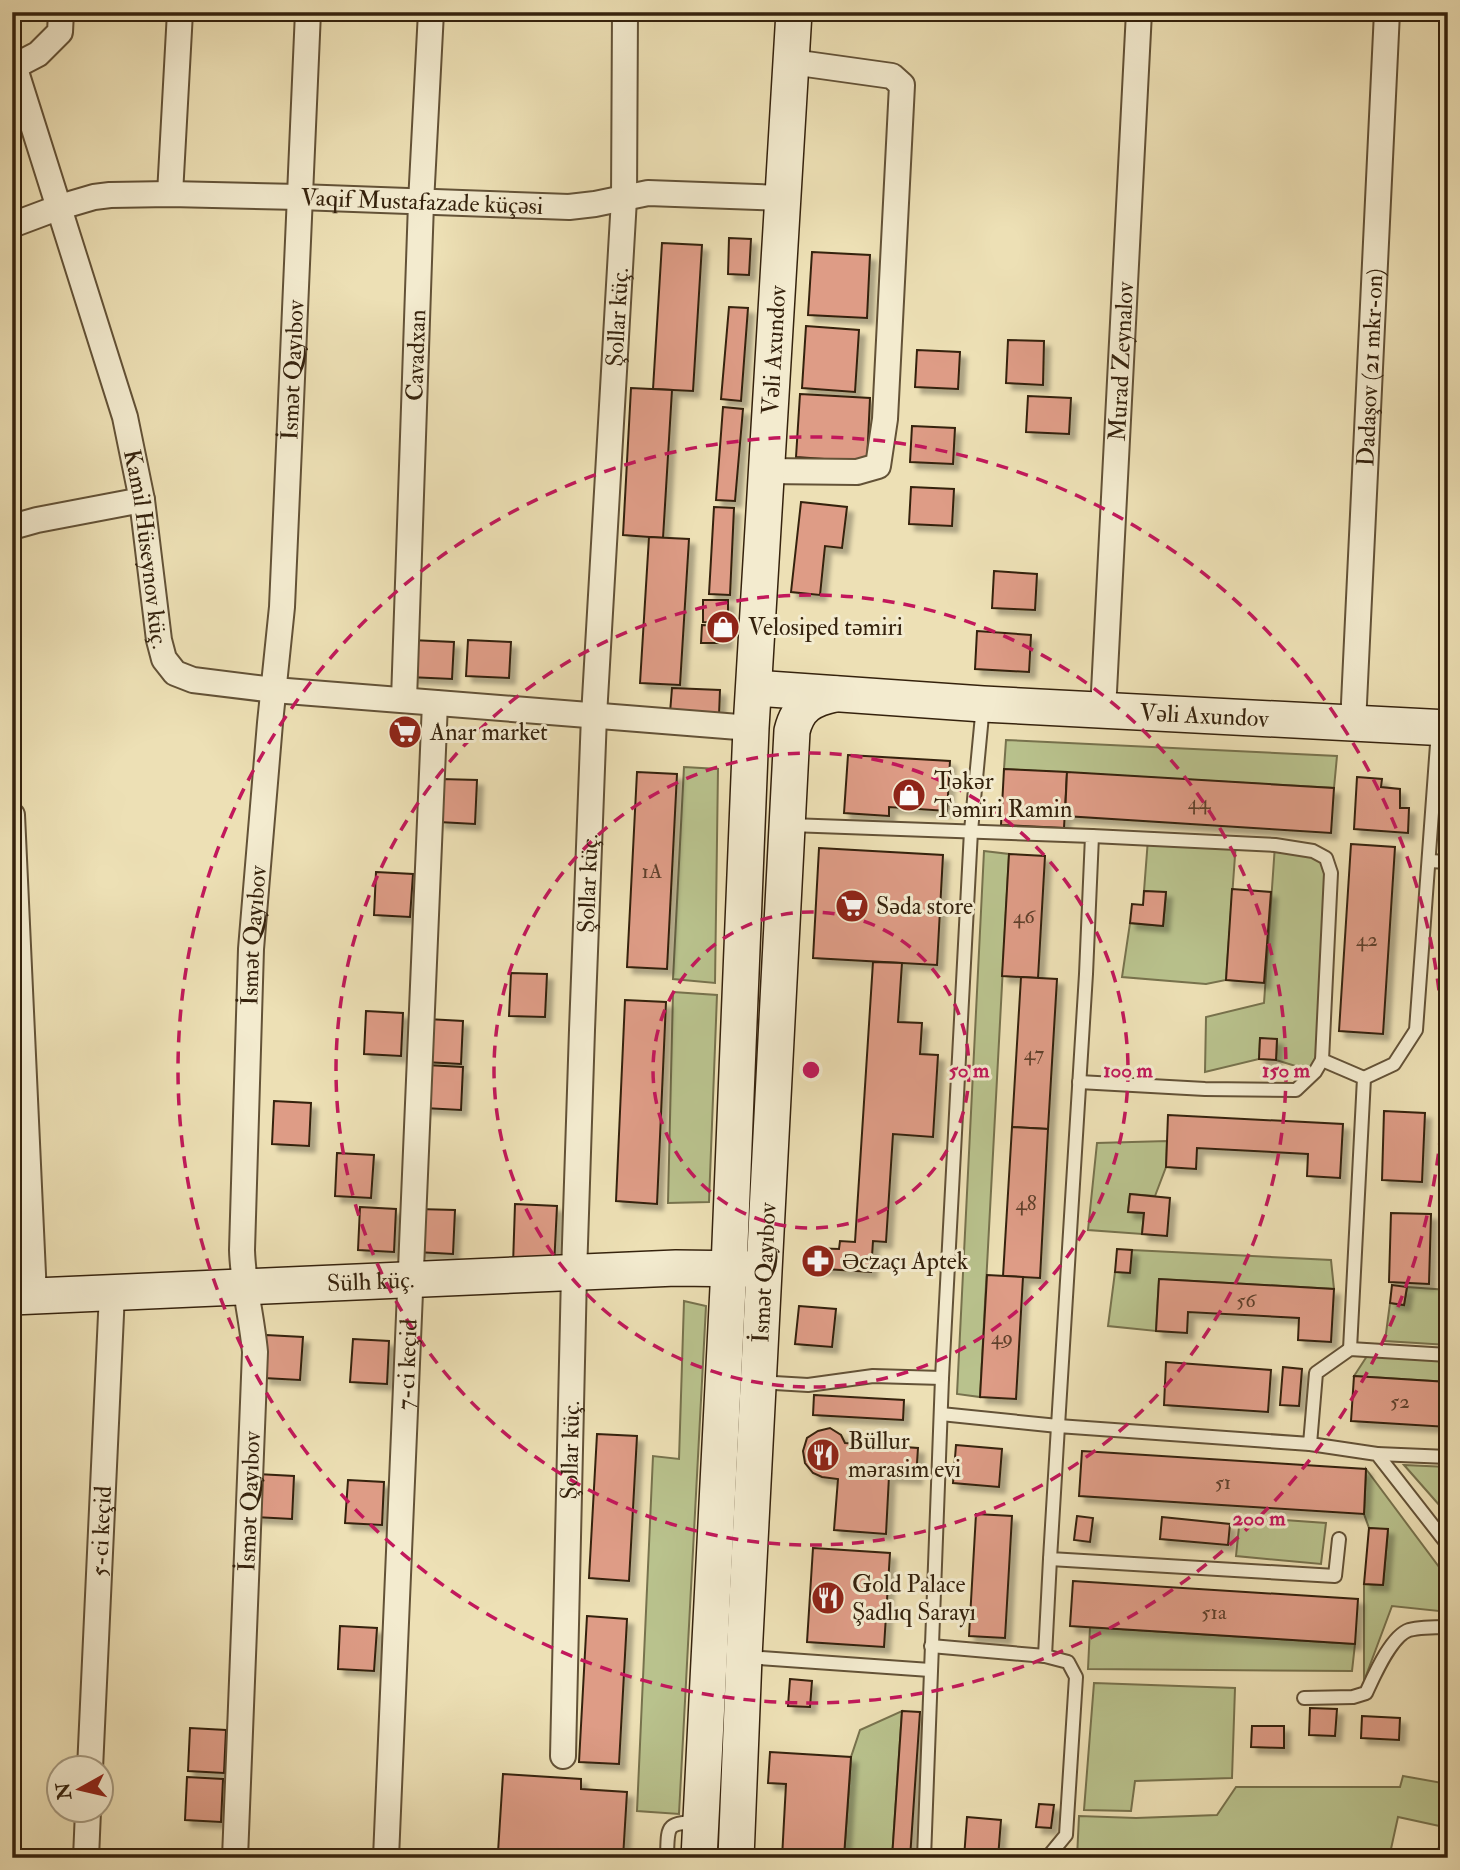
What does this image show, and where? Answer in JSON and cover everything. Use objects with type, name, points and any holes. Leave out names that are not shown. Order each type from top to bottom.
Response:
[{"type":"street","points":[[13,63],[38,54],[60,32],[61,12]]},
{"type":"street","points":[[170,194],[180,12]]},
{"type":"street","name":"İsmət Qayıbov","points":[[235,1858],[255,1352],[242,1250],[251,949],[282,607],[308,12]]},
{"type":"street","name":"Cavadxan","points":[[404,700],[421,203],[431,12]]},
{"type":"street","name":"Şollar küç.","points":[[563,1756],[574,1274],[594,716],[624,199],[625,12]]},
{"type":"street","name":"Vəli Axundov","points":[[794,12],[755,688],[984,705],[1443,728]]},
{"type":"street","name":"Murad Zeynalov","points":[[1103,711],[1139,12]]},
{"type":"street","name":"Dadaşov (21 mkr-on)","points":[[1353,724],[1387,12]]},
{"type":"street","points":[[767,471],[858,472],[878,466],[886,419],[902,85],[892,76],[792,62]]},
{"type":"street","name":"Kamil Hüseynov küç.","points":[[13,63],[125,416],[142,500],[159,640],[164,659],[175,673],[192,680],[274,690],[751,728]]},
{"type":"street","name":"Vaqif Mustafazade küçəsi","points":[[12,225],[60,207],[110,195],[299,197],[569,207],[648,193],[782,198]]},
{"type":"street","points":[[12,527],[142,500]]},
{"type":"street","points":[[755,688],[792,731]]},
{"type":"street","name":"İsmət Qayıbov","points":[[699,1858],[755,688]]},
{"type":"street","points":[[792,731],[795,718],[805,706],[835,694]]},
{"type":"street","name":"7-ci keçid","points":[[386,1858],[435,703]]},
{"type":"street","points":[[751,728],[792,731]]},
{"type":"street","name":"İsmət Qayıbov","points":[[736,1858],[792,731]]},
{"type":"street","points":[[12,815],[23,1297]]},
{"type":"street","name":"Sülh küç.","points":[[23,1297],[676,1268],[765,1269]]},
{"type":"street","name":"5-ci keçid","points":[[91,1755],[112,1293]]},
{"type":"street","points":[[709,1654],[744,1657]]},
{"type":"street","points":[[86,1858],[87,1825]]},
{"type":"lane","points":[[924,1858],[942,1378],[971,831],[984,705]]},
{"type":"lane","points":[[1322,1060],[1364,1078],[1394,1064],[1416,1030],[1443,728]]},
{"type":"lane","points":[[786,825],[1275,845],[1313,851],[1326,858],[1331,873],[1322,1060],[1315,1072],[1296,1090],[1205,1089],[1079,1082]]},
{"type":"lane","points":[[1045,1656],[1092,836]]},
{"type":"lane","points":[[1429,862],[1448,862]]},
{"type":"lane","points":[[1350,1349],[1364,1078]]},
{"type":"lane","points":[[1310,1444],[1316,1373],[1350,1349],[1448,1355]]},
{"type":"lane","points":[[759,1382],[808,1385],[873,1376],[942,1378]]},
{"type":"lane","points":[[942,1413],[1058,1426],[1310,1444],[1377,1454],[1448,1457]]},
{"type":"lane","points":[[1377,1454],[1448,1545]]},
{"type":"lane","points":[[1050,1559],[1335,1576],[1339,1539]]},
{"type":"lane","points":[[1304,1698],[1353,1697],[1366,1693],[1398,1636],[1407,1631],[1448,1627]]},
{"type":"lane","points":[[931,1647],[1045,1656],[1068,1662],[1076,1676],[1066,1835],[1047,1858]]},
{"type":"lane","points":[[744,1657],[930,1670]]},
{"type":"lane","points":[[667,1858],[668,1831],[671,1826],[700,1822]]},
{"type":"green space","points":[[1006,740],[1337,756],[1334,788],[1004,769]]},
{"type":"green space","points":[[684,767],[718,769],[715,983],[673,979]]},
{"type":"green space","points":[[1148,839],[1236,842],[1226,980],[1206,984],[1122,977],[1130,923],[1163,926],[1166,893],[1144,891]]},
{"type":"green space","points":[[1275,845],[1313,851],[1331,873],[1315,1072],[1276,1060],[1277,1040],[1260,1038],[1259,1059],[1205,1072],[1206,1017],[1264,1003]]},
{"type":"green space","points":[[984,851],[1009,854],[980,1397],[957,1394]]},
{"type":"green space","points":[[673,992],[717,995],[709,1202],[668,1203]]},
{"type":"green space","points":[[1167,1141],[1166,1167],[1155,1196],[1130,1194],[1128,1212],[1144,1213],[1142,1234],[1088,1230],[1097,1143]]},
{"type":"green space","points":[[1132,1250],[1331,1260],[1334,1289],[1159,1279],[1156,1331],[1108,1326],[1115,1272]]},
{"type":"green space","points":[[1407,1287],[1448,1290],[1448,1345],[1385,1341],[1390,1303],[1404,1305]]},
{"type":"green space","points":[[684,1301],[706,1306],[679,1814],[637,1811],[653,1456],[679,1459]]},
{"type":"green space","points":[[1371,1350],[1448,1355],[1448,1382],[1354,1376]]},
{"type":"green space","points":[[1404,1465],[1448,1467],[1448,1515]]},
{"type":"green space","points":[[1366,1469],[1448,1579],[1448,1612],[1392,1606],[1364,1681],[1364,1584],[1383,1585],[1388,1530],[1369,1528],[1364,1514]]},
{"type":"green space","points":[[1240,1517],[1326,1523],[1321,1564],[1236,1556]]},
{"type":"green space","points":[[1090,1627],[1355,1644],[1352,1671],[1088,1669]]},
{"type":"green space","points":[[1094,1683],[1235,1688],[1232,1778],[1135,1781],[1131,1811],[1084,1810]]},
{"type":"green space","points":[[902,1711],[892,1858],[844,1857],[851,1757],[860,1730]]},
{"type":"green space","points":[[1403,1776],[1448,1784],[1448,1858],[1436,1858],[1444,1827],[1398,1817],[1389,1858],[1077,1858],[1079,1816],[1136,1818],[1217,1815],[1236,1787],[1400,1787]]},
{"type":"building","points":[[729,238],[751,239],[749,275],[728,274]]},
{"type":"building","points":[[662,243],[702,245],[693,391],[653,389]]},
{"type":"building","points":[[812,252],[870,255],[867,318],[808,315]]},
{"type":"building","points":[[729,307],[748,308],[741,401],[721,399]]},
{"type":"building","points":[[806,326],[859,330],[855,392],[802,388]]},
{"type":"building","points":[[1008,340],[1044,341],[1043,385],[1006,383]]},
{"type":"building","points":[[917,350],[960,352],[958,389],[915,387]]},
{"type":"building","points":[[631,388],[672,390],[663,538],[623,535]]},
{"type":"building","points":[[800,394],[870,398],[867,462],[796,457]]},
{"type":"building","points":[[1028,396],[1071,398],[1069,434],[1026,432]]},
{"type":"building","points":[[723,407],[743,409],[735,501],[716,500]]},
{"type":"building","points":[[912,426],[955,428],[953,464],[910,462]]},
{"type":"building","points":[[911,487],[954,489],[952,526],[909,524]]},
{"type":"building","points":[[801,502],[847,507],[842,548],[825,546],[820,595],[791,592]]},
{"type":"building","points":[[714,507],[734,508],[730,595],[709,594]]},
{"type":"building","points":[[649,537],[689,539],[680,685],[640,683]]},
{"type":"building","points":[[994,571],[1037,574],[1035,610],[992,608]]},
{"type":"building","points":[[703,600],[728,600],[728,623],[703,622]]},
{"type":"building","points":[[702,625],[726,626],[726,643],[701,643]]},
{"type":"building","points":[[977,631],[1031,635],[1029,672],[975,669]]},
{"type":"building","points":[[411,640],[454,642],[452,679],[409,677]]},
{"type":"building","points":[[468,640],[511,642],[509,678],[466,676]]},
{"type":"building","points":[[672,688],[720,690],[719,715],[670,713]]},
{"type":"building","points":[[848,755],[950,761],[947,811],[889,807],[889,816],[844,813]]},
{"type":"building","points":[[1004,769],[1067,772],[1064,828],[1001,825]]},
{"type":"building","points":[[637,772],[677,774],[667,969],[627,967]]},
{"type":"building","points":[[1067,772],[1334,788],[1331,833],[1065,816]]},
{"type":"building","points":[[1357,777],[1382,779],[1381,787],[1400,789],[1400,808],[1409,808],[1408,833],[1354,829]]},
{"type":"building","points":[[441,779],[477,780],[475,824],[439,822]]},
{"type":"building","points":[[1441,791],[1448,792],[1448,837],[1438,837]]},
{"type":"building","points":[[1351,844],[1395,847],[1383,1034],[1339,1031]]},
{"type":"building","points":[[819,848],[943,855],[937,965],[813,958]]},
{"type":"building","points":[[1009,854],[1045,856],[1038,978],[1002,976]]},
{"type":"building","points":[[376,872],[413,874],[410,917],[374,915]]},
{"type":"building","points":[[1232,889],[1271,892],[1264,983],[1226,980]]},
{"type":"building","points":[[1144,891],[1166,892],[1163,926],[1130,923],[1132,904],[1143,905]]},
{"type":"building","points":[[873,962],[902,963],[898,1022],[922,1023],[920,1054],[938,1055],[933,1137],[893,1134],[886,1242],[873,1241],[871,1272],[811,1268],[812,1248],[839,1249],[840,1241],[855,1242]]},
{"type":"building","points":[[511,973],[547,974],[545,1017],[509,1016]]},
{"type":"building","points":[[1021,977],[1057,979],[1048,1129],[1012,1127]]},
{"type":"building","points":[[625,1000],[666,1002],[657,1204],[616,1201]]},
{"type":"building","points":[[366,1011],[403,1013],[401,1056],[364,1054]]},
{"type":"building","points":[[427,1019],[463,1021],[461,1064],[425,1062]]},
{"type":"building","points":[[1260,1038],[1277,1039],[1276,1060],[1259,1059]]},
{"type":"building","points":[[426,1065],[463,1067],[461,1110],[424,1108]]},
{"type":"building","points":[[274,1101],[311,1103],[309,1146],[272,1144]]},
{"type":"building","points":[[1384,1111],[1425,1113],[1422,1182],[1382,1180]]},
{"type":"building","points":[[1168,1115],[1343,1124],[1340,1178],[1307,1176],[1308,1154],[1197,1148],[1196,1169],[1166,1167]]},
{"type":"building","points":[[1012,1127],[1048,1129],[1040,1278],[1003,1276]]},
{"type":"building","points":[[337,1153],[374,1155],[371,1198],[335,1196]]},
{"type":"building","points":[[1130,1194],[1170,1198],[1167,1236],[1142,1234],[1144,1213],[1128,1212]]},
{"type":"building","points":[[515,1204],[557,1206],[554,1267],[513,1265]]},
{"type":"building","points":[[360,1207],[396,1209],[394,1252],[358,1250]]},
{"type":"building","points":[[418,1209],[455,1210],[453,1254],[416,1252]]},
{"type":"building","points":[[1391,1213],[1431,1214],[1429,1284],[1389,1282]]},
{"type":"building","points":[[1117,1249],[1132,1250],[1130,1273],[1115,1272]]},
{"type":"building","points":[[987,1275],[1023,1277],[1016,1399],[980,1397]]},
{"type":"building","points":[[1159,1279],[1334,1289],[1331,1342],[1298,1340],[1299,1318],[1188,1312],[1187,1333],[1156,1331]]},
{"type":"building","points":[[1392,1285],[1407,1287],[1404,1305],[1390,1303]]},
{"type":"building","points":[[799,1306],[836,1309],[832,1347],[795,1344]]},
{"type":"building","points":[[266,1335],[303,1337],[300,1380],[264,1378]]},
{"type":"building","points":[[353,1339],[389,1341],[387,1384],[350,1382]]},
{"type":"building","points":[[1166,1362],[1271,1370],[1268,1412],[1164,1405]]},
{"type":"building","points":[[1283,1367],[1302,1369],[1299,1406],[1280,1405]]},
{"type":"building","points":[[1354,1376],[1448,1382],[1448,1427],[1351,1421]]},
{"type":"building","points":[[814,1395],[904,1400],[903,1420],[813,1415]]},
{"type":"building","points":[[830,1428],[841,1435],[845,1443],[918,1448],[916,1478],[889,1476],[886,1534],[834,1530],[838,1479],[813,1473],[805,1463],[803,1451],[807,1438]]},
{"type":"building","points":[[597,1434],[637,1436],[629,1581],[589,1578]]},
{"type":"building","points":[[956,1445],[1002,1449],[999,1487],[953,1483]]},
{"type":"building","points":[[1082,1451],[1366,1469],[1364,1514],[1079,1496]]},
{"type":"building","points":[[257,1474],[294,1476],[292,1519],[255,1517]]},
{"type":"building","points":[[348,1480],[384,1482],[382,1525],[345,1523]]},
{"type":"building","points":[[976,1514],[1012,1516],[1005,1638],[969,1636]]},
{"type":"building","points":[[1077,1516],[1093,1518],[1090,1542],[1074,1540]]},
{"type":"building","points":[[1162,1517],[1230,1524],[1228,1545],[1160,1539]]},
{"type":"building","points":[[1369,1528],[1388,1529],[1383,1585],[1364,1584]]},
{"type":"building","points":[[813,1548],[890,1553],[884,1647],[807,1642]]},
{"type":"building","points":[[1073,1581],[1358,1599],[1355,1644],[1070,1626]]},
{"type":"building","points":[[587,1616],[627,1619],[619,1764],[579,1762]]},
{"type":"building","points":[[340,1626],[377,1628],[374,1671],[338,1669]]},
{"type":"building","points":[[1448,1667],[1448,1763],[1444,1763]]},
{"type":"building","points":[[790,1679],[812,1681],[810,1707],[788,1706]]},
{"type":"building","points":[[1310,1708],[1337,1709],[1335,1736],[1309,1735]]},
{"type":"building","points":[[902,1711],[920,1712],[910,1858],[892,1858]]},
{"type":"building","points":[[1362,1716],[1400,1718],[1399,1740],[1361,1738]]},
{"type":"building","points":[[1252,1726],[1284,1726],[1284,1748],[1251,1747]]},
{"type":"building","points":[[190,1728],[226,1730],[224,1773],[188,1771]]},
{"type":"building","points":[[770,1752],[851,1757],[844,1857],[848,1858],[782,1858],[786,1784],[768,1783]]},
{"type":"building","points":[[503,1774],[581,1779],[581,1789],[627,1792],[623,1858],[498,1852]]},
{"type":"building","points":[[187,1777],[223,1779],[221,1822],[185,1820]]},
{"type":"building","points":[[1039,1804],[1054,1805],[1051,1828],[1036,1827]]},
{"type":"building","points":[[967,1817],[1001,1820],[998,1858],[964,1858]]},
{"type":"place","name":"Velosiped təmiri","points":[[723,627]]},
{"type":"place","name":"Anar market","points":[[405,732]]},
{"type":"place","name":"Tәkәr Tәmiri Ramin","points":[[909,795]]},
{"type":"place","name":"Səda store","points":[[852,906]]},
{"type":"place","name":"Əczaçı Aptek","points":[[818,1261]]},
{"type":"place","name":"Büllur mərasim evi","points":[[823,1455]]},
{"type":"place","name":"Gold Palace Şadlıq Sarayı","points":[[828,1598]]}]
